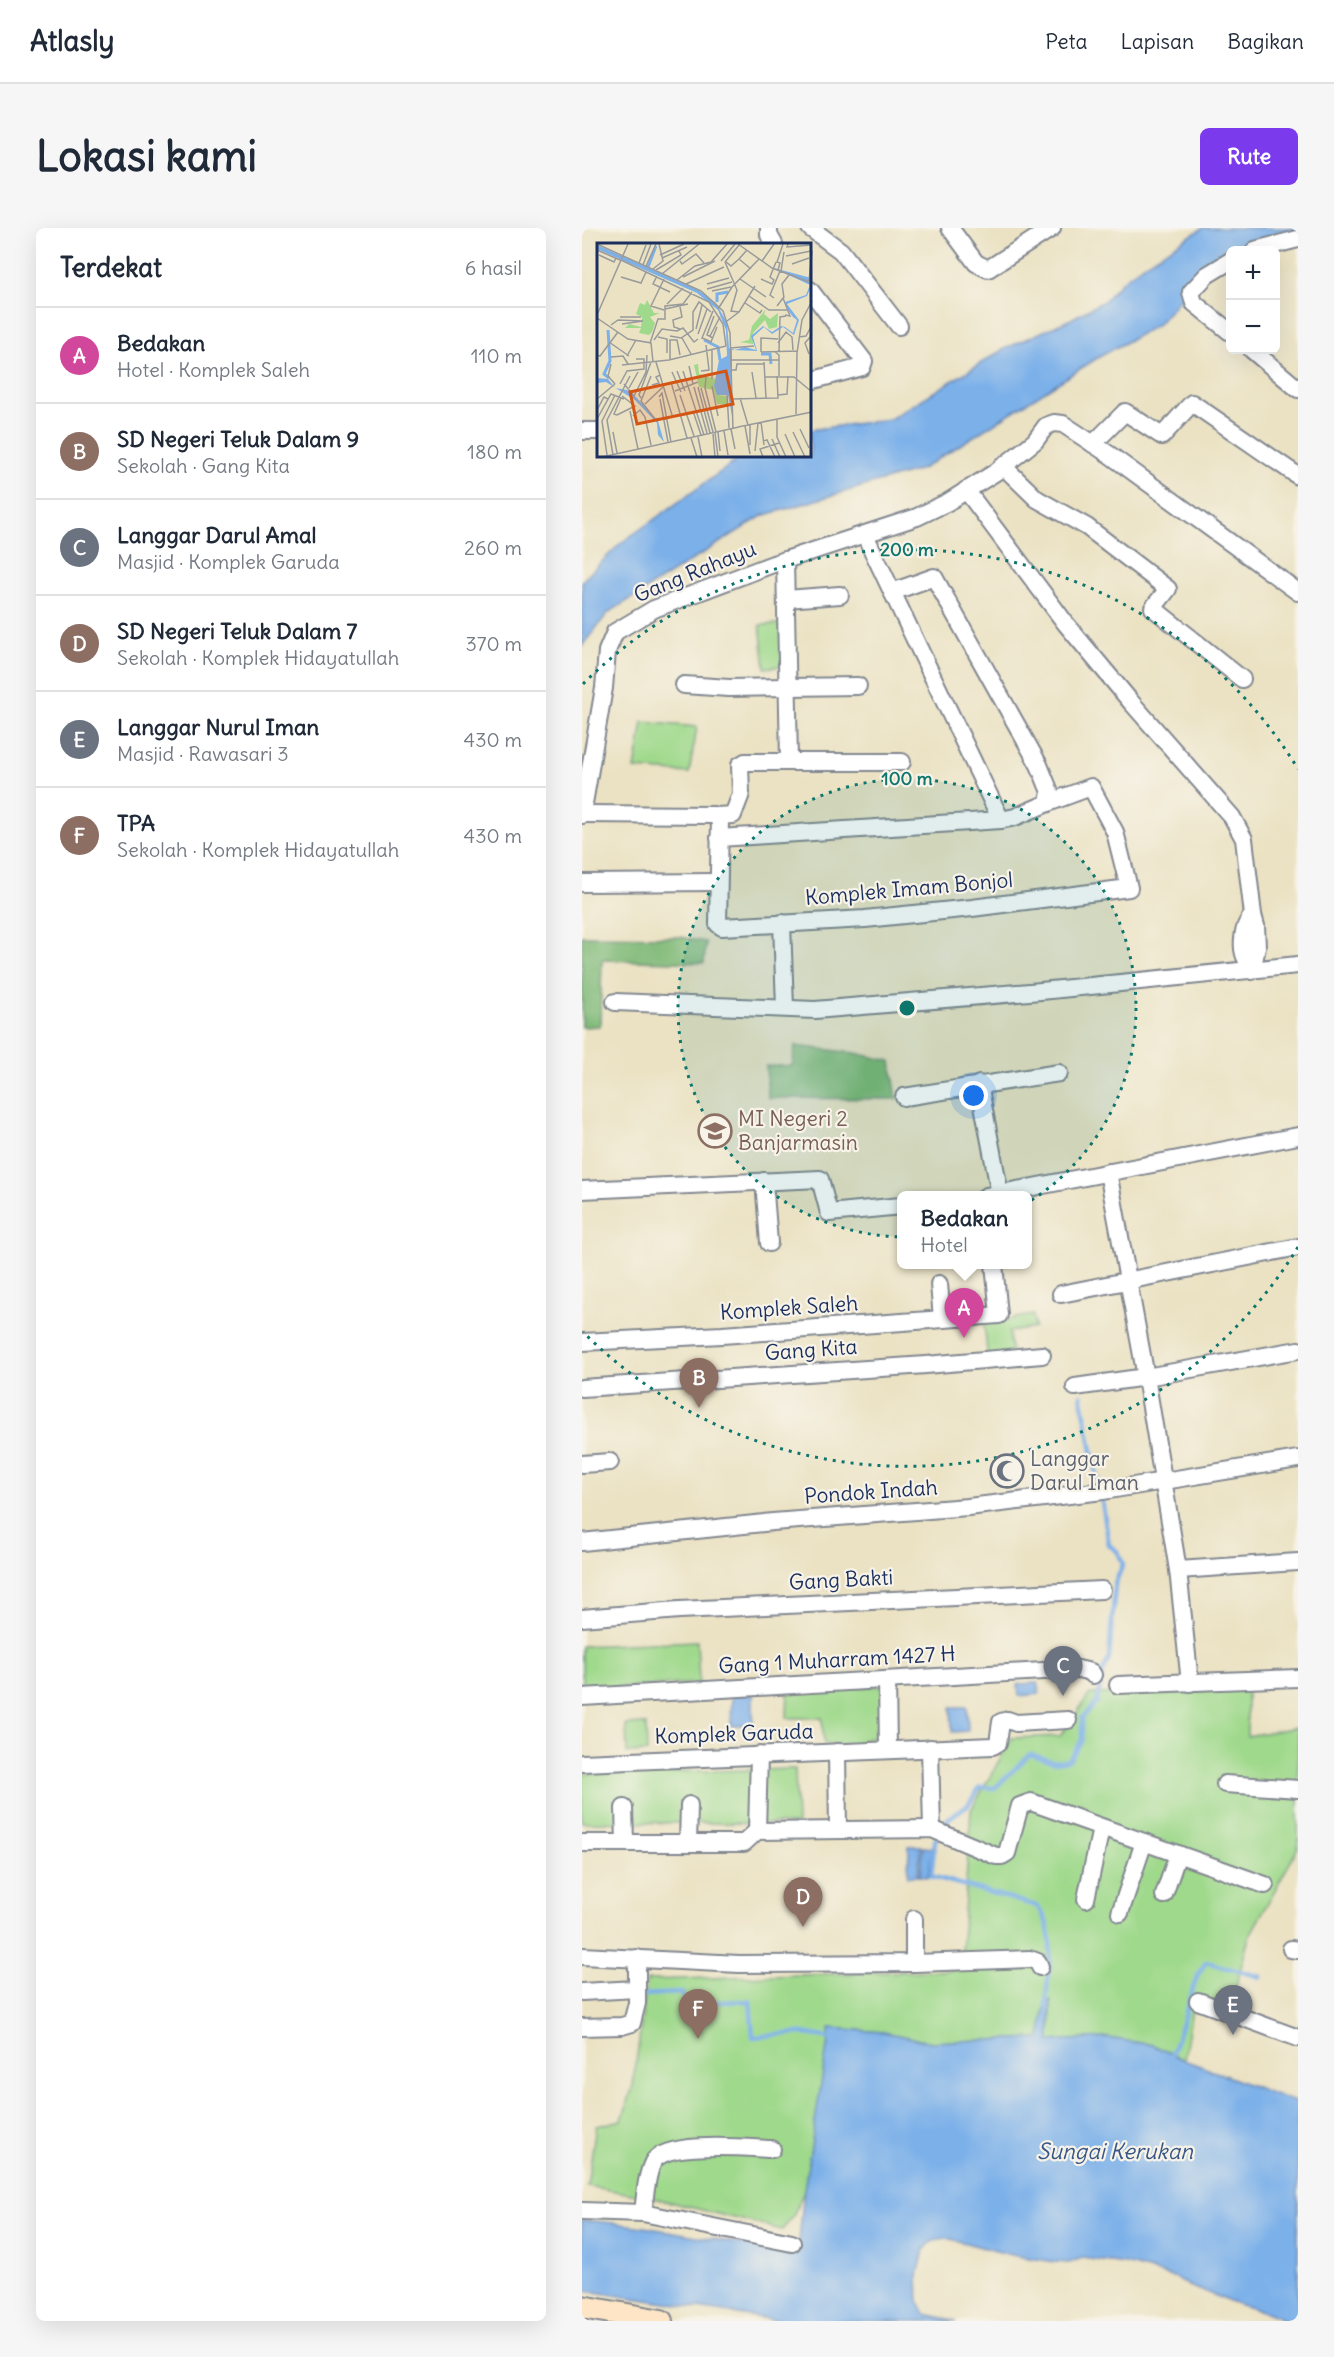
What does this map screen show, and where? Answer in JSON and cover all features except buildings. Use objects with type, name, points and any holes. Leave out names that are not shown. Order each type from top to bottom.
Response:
[{"type":"main road","points":[[582,2307],[661,2321]]},
{"type":"street","points":[[769,228],[774,243]]},
{"type":"street","points":[[810,228],[841,251],[899,326]]},
{"type":"street","points":[[950,228],[976,263],[988,269],[1052,228]]},
{"type":"street","points":[[1271,246],[1298,239]]},
{"type":"street","points":[[1226,263],[1207,275],[1191,292],[1194,303],[1226,329]]},
{"type":"street","points":[[812,293],[863,358],[864,364],[862,367],[812,380]]},
{"type":"street","points":[[1257,354],[1298,389]]},
{"type":"street","points":[[1298,476],[1192,403],[1162,436],[1125,412],[1093,444],[1298,592]]},
{"type":"street","name":"Gang Rahayu","points":[[582,815],[604,688],[607,651],[615,632],[654,609],[785,560],[916,518],[948,502],[1003,466],[1035,441],[1046,426],[1054,423],[1063,424],[1093,444]]},
{"type":"street","points":[[1003,466],[1037,499],[1087,527],[1168,589],[1153,608],[1242,679]]},
{"type":"street","points":[[966,490],[1066,624],[1232,817],[1244,839],[1252,915],[1256,926],[1257,947],[1252,968]]},
{"type":"street","points":[[865,535],[1001,820]]},
{"type":"street","points":[[785,560],[789,761]]},
{"type":"street","points":[[719,838],[1001,820],[1048,803],[1050,792],[1039,765],[934,577],[892,592]]},
{"type":"street","points":[[786,599],[840,595]]},
{"type":"street","points":[[684,685],[858,686]]},
{"type":"street","points":[[582,815],[734,815],[741,794],[742,763],[902,762]]},
{"type":"street","name":"Komplek Imam Bonjol","points":[[718,882],[720,927],[865,919],[1129,888],[1115,832],[1091,787],[1048,803]]},
{"type":"street","points":[[582,883],[718,882],[720,823],[717,816]]},
{"type":"street","points":[[782,923],[784,1008]]},
{"type":"street","points":[[615,1002],[843,1008],[1298,965]]},
{"type":"street","points":[[904,1097],[1059,1073]]},
{"type":"street","points":[[979,1084],[992,1191]]},
{"type":"street","points":[[1013,1191],[1298,1136]]},
{"type":"street","points":[[1108,1172],[1146,1377],[1178,1570],[1190,1683]]},
{"type":"street","points":[[582,1190],[820,1179],[828,1213],[897,1206]]},
{"type":"street","points":[[764,1181],[769,1243]]},
{"type":"street","points":[[1060,1294],[1298,1247]]},
{"type":"street","name":"Komplek Saleh","points":[[582,1342],[722,1335],[999,1315],[994,1269]]},
{"type":"street","points":[[939,1284],[942,1319]]},
{"type":"street","points":[[1075,1387],[1298,1350]]},
{"type":"street","name":"Gang Kita","points":[[582,1388],[1042,1355]]},
{"type":"street","name":"Pondok Indah","points":[[582,1542],[773,1522],[968,1507],[1100,1492],[1298,1459]]},
{"type":"street","points":[[582,1464],[610,1462]]},
{"type":"street","points":[[1178,1570],[1298,1562]]},
{"type":"street","name":"Gang Bakti","points":[[582,1618],[679,1610],[1102,1590]]},
{"type":"street","name":"Gang 1 Muharram 1427 H","points":[[582,1696],[1078,1669],[1091,1672],[1093,1675]]},
{"type":"street","points":[[1118,1685],[1298,1678]]},
{"type":"street","points":[[887,1680],[888,1750]]},
{"type":"street","name":"Komplek Garuda","points":[[582,1762],[996,1745],[1000,1722],[1068,1720]]},
{"type":"street","points":[[930,1749],[937,1833]]},
{"type":"street","points":[[837,1752],[838,1830]]},
{"type":"street","points":[[752,1836],[759,1755]]},
{"type":"street","points":[[1225,1784],[1298,1789]]},
{"type":"street","points":[[582,1843],[688,1843],[838,1830],[937,1833],[996,1856],[1002,1856],[1007,1853],[1020,1806],[1025,1802],[1265,1885]]},
{"type":"street","points":[[688,1843],[689,1804]]},
{"type":"street","points":[[624,1808],[625,1843]]},
{"type":"street","points":[[1086,1899],[1101,1828]]},
{"type":"street","points":[[1120,1913],[1144,1842]]},
{"type":"street","points":[[1164,1895],[1178,1854]]},
{"type":"street","points":[[914,1919],[914,1963]]},
{"type":"street","points":[[582,1956],[739,1964],[914,1963],[1030,1959],[1038,1962],[1040,1967]]},
{"type":"street","points":[[582,2027],[628,2025],[634,2019],[637,1995],[637,1958]]},
{"type":"street","points":[[582,1992],[637,1995]]},
{"type":"street","points":[[1198,2001],[1298,2038]]},
{"type":"street","points":[[643,2212],[653,2163],[658,2156],[667,2152],[707,2147],[772,2149]]},
{"type":"street","points":[[582,2211],[643,2212],[792,2244]]},
{"type":"green space","points":[[781,624],[783,666],[765,668],[760,625]]},
{"type":"green space","points":[[643,722],[697,727],[689,773],[635,769]]},
{"type":"green space","points":[[582,936],[681,937],[706,942],[704,963],[602,960],[600,1026],[582,1027]]},
{"type":"green space","points":[[795,1046],[855,1053],[891,1061],[897,1099],[768,1098],[766,1066],[792,1066]]},
{"type":"green space","points":[[1033,1315],[1035,1328],[1009,1332],[1012,1357],[988,1359],[984,1324]]},
{"type":"green space","points":[[697,1641],[699,1683],[582,1690],[582,1646]]},
{"type":"green space","points":[[882,1686],[887,1738],[866,1738],[857,1745],[824,1744],[822,1718],[787,1718],[788,1690]]},
{"type":"green space","points":[[1241,1688],[1247,1692],[1247,1736],[1298,1727],[1298,1848],[1249,1937],[1230,2009],[1194,1997],[1184,2060],[1153,2045],[1108,2038],[1050,2041],[1051,2002],[1047,2001],[1041,2038],[931,2042],[883,2032],[831,2028],[804,2190],[793,2217],[782,2230],[654,2198],[587,2186],[596,2126],[622,2120],[633,2086],[647,1980],[960,1970],[971,1810],[1012,1738],[1060,1736],[1090,1694],[1165,1693]]},
{"type":"green space","points":[[646,1724],[647,1752],[627,1753],[626,1725]]},
{"type":"green space","points":[[795,1769],[797,1824],[582,1822],[582,1774]]},
{"type":"water","points":[[1203,228],[1298,228],[1298,231],[1255,246],[1226,246],[1226,258],[1193,284],[1157,325],[1099,357],[922,469],[762,516],[608,613],[582,646],[582,581],[621,543],[740,458],[812,458],[812,430],[890,419],[1004,349],[1071,319],[1104,301],[1122,281],[1149,261]]},
{"type":"water","points":[[1038,1683],[1039,1694],[1019,1696],[1018,1684]]},
{"type":"water","points":[[753,1693],[753,1725],[731,1726],[732,1694]]},
{"type":"water","points":[[951,1707],[967,1707],[968,1731],[952,1732]]},
{"type":"water","points":[[909,1846],[921,1846],[918,1876],[908,1876]]},
{"type":"water","points":[[923,1847],[933,1848],[928,1877],[920,1876]]},
{"type":"water","name":"Sungai Kerukan","points":[[1046,2001],[1051,2001],[1050,2041],[1108,2038],[1153,2045],[1184,2060],[1298,2103],[1298,2321],[1282,2321],[1279,2317],[1266,2312],[1189,2286],[1177,2278],[1125,2264],[1082,2258],[1069,2263],[1055,2262],[1011,2255],[947,2238],[933,2240],[924,2250],[918,2275],[919,2302],[925,2314],[957,2321],[782,2321],[582,2290],[582,2220],[636,2226],[798,2252],[804,2190],[830,2028],[883,2032],[931,2042],[1040,2038]]},
{"type":"waterway","points":[[1081,1395],[1099,1487]]},
{"type":"waterway","points":[[1046,2006],[1050,1941],[1044,1917],[1037,1906],[931,1876],[935,1841],[942,1827],[949,1818],[968,1805],[980,1787],[995,1788],[1030,1754],[1054,1762],[1069,1760],[1082,1740],[1082,1718],[1097,1702],[1102,1673],[1109,1659],[1115,1584],[1123,1564],[1118,1552],[1109,1545],[1101,1495]]},
{"type":"waterway","points":[[1171,2057],[1197,1976],[1206,1962],[1261,1977]]},
{"type":"waterway","points":[[642,1995],[682,1993],[684,2003],[750,2001],[753,2037],[799,2033],[832,2038]]},
{"type":"place","name":"MI Negeri 2 Banjarmasin","points":[[715,1131]]},
{"type":"place","name":"Bedakan","points":[[964,1338]]},
{"type":"place","name":"SD Negeri Teluk Dalam 9","points":[[699,1408]]},
{"type":"place","name":"Langgar Darul Iman","points":[[1007,1471]]},
{"type":"place","name":"Langgar Darul Amal","points":[[1063,1696]]},
{"type":"place","name":"SD Negeri Teluk Dalam 7","points":[[803,1927]]},
{"type":"place","name":"Langgar Nurul Iman","points":[[1233,2035]]},
{"type":"place","name":"TPA","points":[[698,2039]]}]
